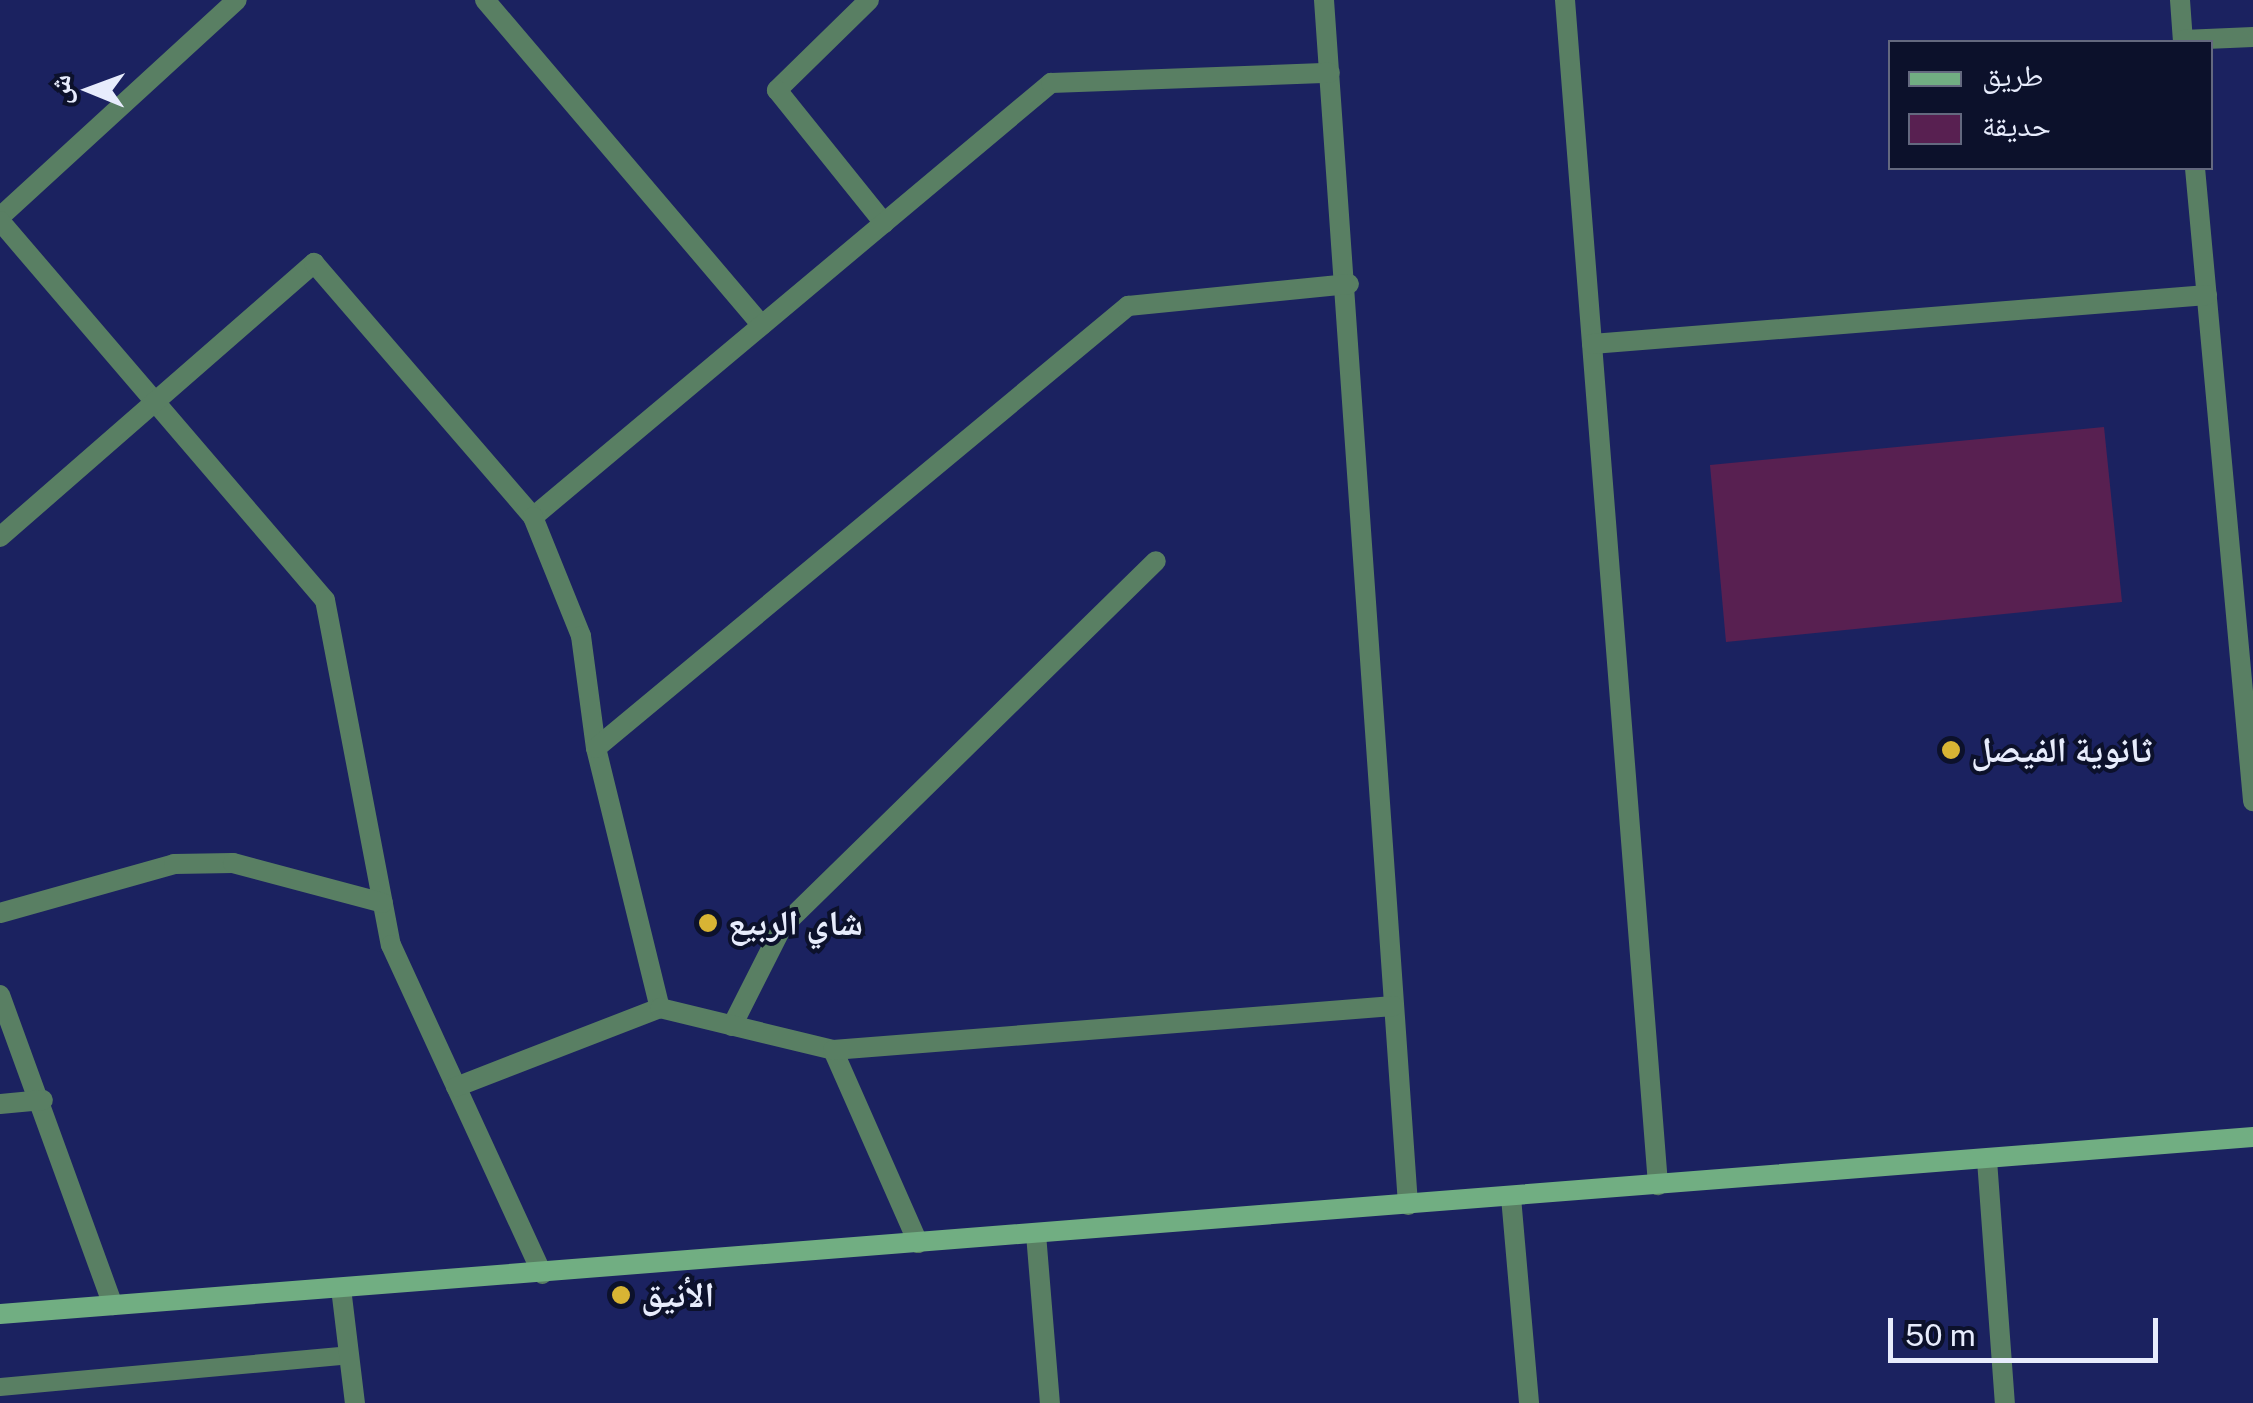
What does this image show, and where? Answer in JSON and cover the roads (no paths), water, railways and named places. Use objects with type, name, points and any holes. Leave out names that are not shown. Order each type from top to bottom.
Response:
[{"type":"street","points":[[237,0],[0,219],[325,600],[390,945],[542,1274]]},
{"type":"street","points":[[484,0],[762,325]]},
{"type":"street","points":[[870,0],[777,90],[884,222]]},
{"type":"street","points":[[1324,0],[1349,284],[1408,1205]]},
{"type":"street","points":[[1565,0],[1658,1185]]},
{"type":"street","points":[[2180,0],[2183,40]]},
{"type":"street","points":[[2200,40],[2253,37]]},
{"type":"street","points":[[533,516],[1052,83],[1330,74]]},
{"type":"street","points":[[2195,170],[2253,801]]},
{"type":"street","points":[[0,537],[156,406],[314,263],[533,516],[581,636],[596,748],[660,1008]]},
{"type":"street","points":[[596,748],[1128,306],[1349,284]]},
{"type":"street","points":[[1592,344],[2207,295]]},
{"type":"street","points":[[732,1026],[782,927],[1156,561]]},
{"type":"street","points":[[0,913],[114,877],[194,864],[294,874],[383,904]]},
{"type":"street","points":[[0,995],[43,1100],[113,1305]]},
{"type":"street","points":[[456,1088],[660,1008],[833,1050],[1393,1006]]},
{"type":"street","points":[[833,1050],[918,1243]]},
{"type":"street","points":[[0,1104],[43,1100]]},
{"type":"street","points":[[0,1314],[2253,1137]]},
{"type":"street","points":[[1987,1160],[2005,1403]]},
{"type":"street","points":[[1510,1197],[1529,1403]]},
{"type":"street","points":[[1036,1234],[1050,1403]]},
{"type":"street","points":[[341,1288],[355,1403]]},
{"type":"lane","points":[[0,1387],[349,1355]]},
{"type":"place","name":"ثانوية الفيصل","points":[[1951,750]]},
{"type":"place","name":"شاي الربيع","points":[[708,923]]},
{"type":"place","name":"الأنيق","points":[[621,1295]]}]
